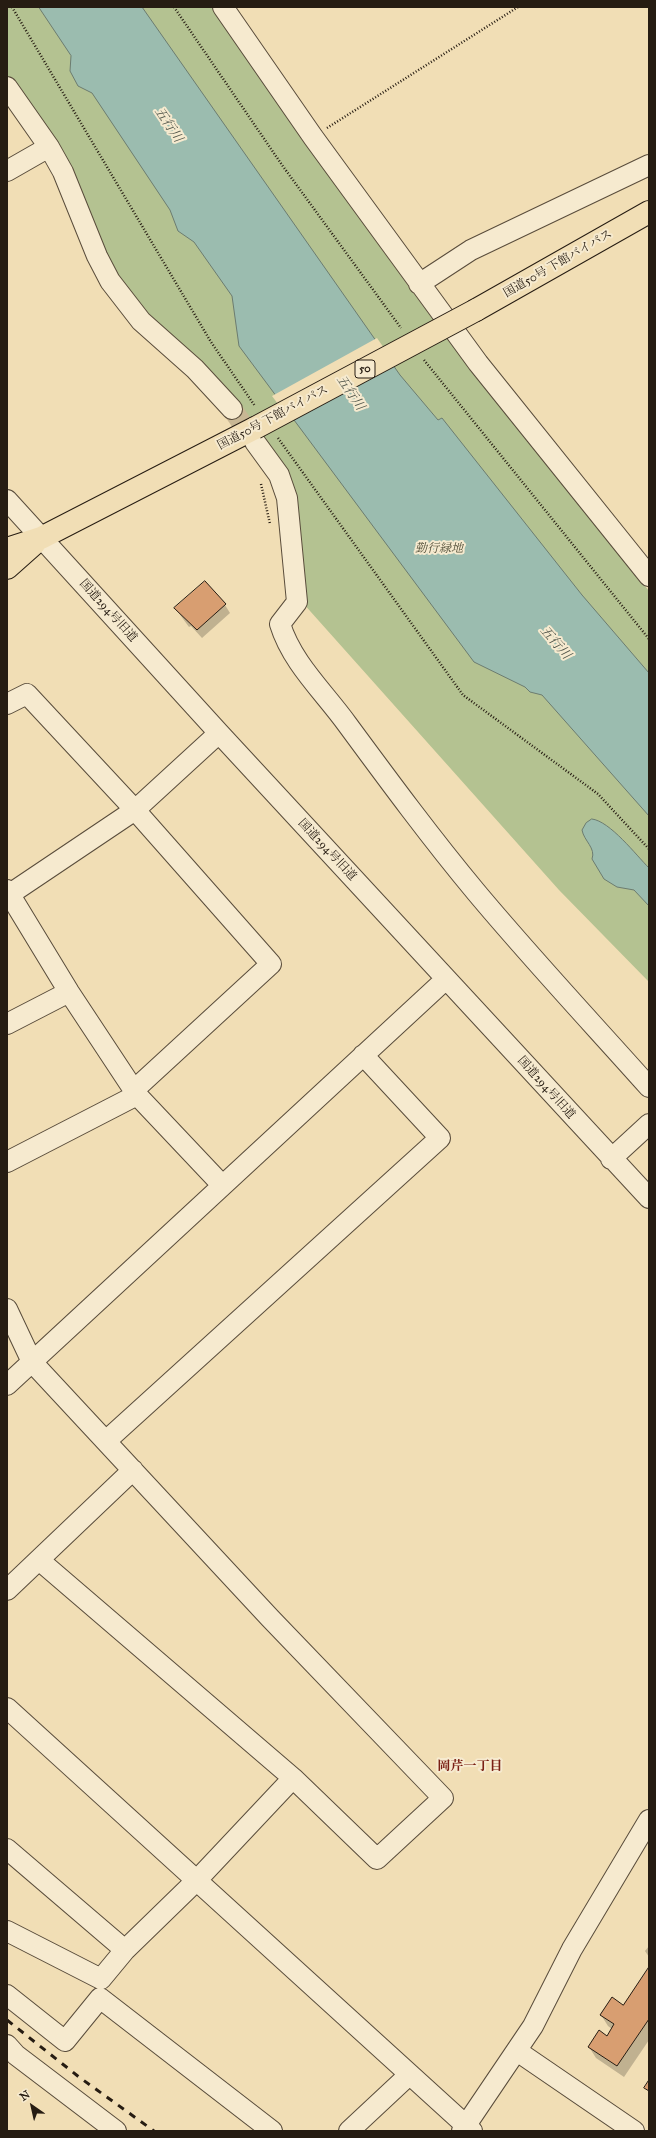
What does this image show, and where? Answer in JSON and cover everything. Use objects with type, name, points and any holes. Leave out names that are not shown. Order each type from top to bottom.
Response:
[{"type":"highway","name":"国道50号 下館バイパス","points":[[7,549],[41,538],[260,428],[476,310],[649,212]]},
{"type":"highway","name":"国道50号 下館バイパス","points":[[7,568],[41,538]]},
{"type":"street","points":[[223,7],[419,284],[478,363],[649,576]]},
{"type":"street","points":[[7,87],[49,147],[62,172],[97,256],[110,281],[141,321],[195,368],[232,409]]},
{"type":"street","points":[[7,171],[49,147]]},
{"type":"street","points":[[419,284],[471,250],[649,165]]},
{"type":"street","points":[[260,428],[287,498],[297,602],[280,624],[288,643],[310,679],[330,700],[405,802],[476,892],[649,1087]]},
{"type":"street","name":"国道294号旧道","points":[[7,500],[219,733],[611,1159],[649,1198]]},
{"type":"street","points":[[7,704],[27,694],[136,810],[271,964],[135,1092],[7,1162]]},
{"type":"street","points":[[219,733],[136,810],[8,894],[135,1092],[222,1185]]},
{"type":"street","points":[[7,1385],[446,978]]},
{"type":"street","points":[[7,1024],[70,992]]},
{"type":"street","points":[[106,1441],[440,1138],[363,1054]]},
{"type":"street","points":[[611,1159],[649,1124]]},
{"type":"street","points":[[7,1309],[32,1362],[270,1618],[443,1798],[376,1859],[293,1778],[38,1560]]},
{"type":"street","points":[[7,1590],[133,1470]]},
{"type":"street","points":[[7,1708],[197,1880],[467,2129],[533,2026],[572,1949],[647,1827]]},
{"type":"street","points":[[7,1995],[65,2042],[126,1950],[197,1880],[293,1778]]},
{"type":"street","points":[[7,1848],[126,1950]]},
{"type":"street","points":[[7,1931],[101,1988],[272,2131]]},
{"type":"street","points":[[517,2051],[634,2131]]},
{"type":"street","points":[[10,2056],[116,2131]]},
{"type":"street","points":[[349,2131],[409,2075]]},
{"type":"path","points":[[12,7],[211,342],[260,428],[462,695],[598,794],[649,849]]},
{"type":"path","points":[[314,137],[518,7]]},
{"type":"green space","name":"勤行緑地","points":[[7,7],[215,7],[333,182],[415,295],[470,369],[649,591],[649,982],[559,890],[302,602],[296,498],[235,398],[211,371],[144,314],[119,282],[63,158],[7,76]]},
{"type":"water","name":"五行川","points":[[39,7],[142,7],[400,375],[438,420],[442,418],[582,595],[649,673],[649,816],[542,695],[530,692],[525,687],[474,662],[239,346],[232,296],[194,242],[178,231],[170,210],[92,93],[78,86],[70,71],[71,56]]},
{"type":"water","points":[[592,819],[599,821],[615,832],[649,868],[649,906],[634,890],[617,887],[604,879],[592,859],[593,855],[591,848],[582,830],[586,823]]},
{"type":"pier","points":[[377,338],[395,364],[290,420],[272,396]]},
{"type":"building","points":[[205,581],[226,604],[197,630],[174,608]]},
{"type":"building","points":[[649,1967],[649,2019],[617,2066],[588,2047],[599,2030],[607,2036],[614,2024],[600,2015],[612,1997],[623,2005]]},
{"type":"building","points":[[649,2080],[649,2091],[644,2088]]},
{"type":"tunnel","points":[[232,409],[255,442]]},
{"type":"railway","points":[[7,2020],[79,2077],[154,2131]]},
{"type":"district","name":"岡芹一丁目","points":[[470,1767]]}]
